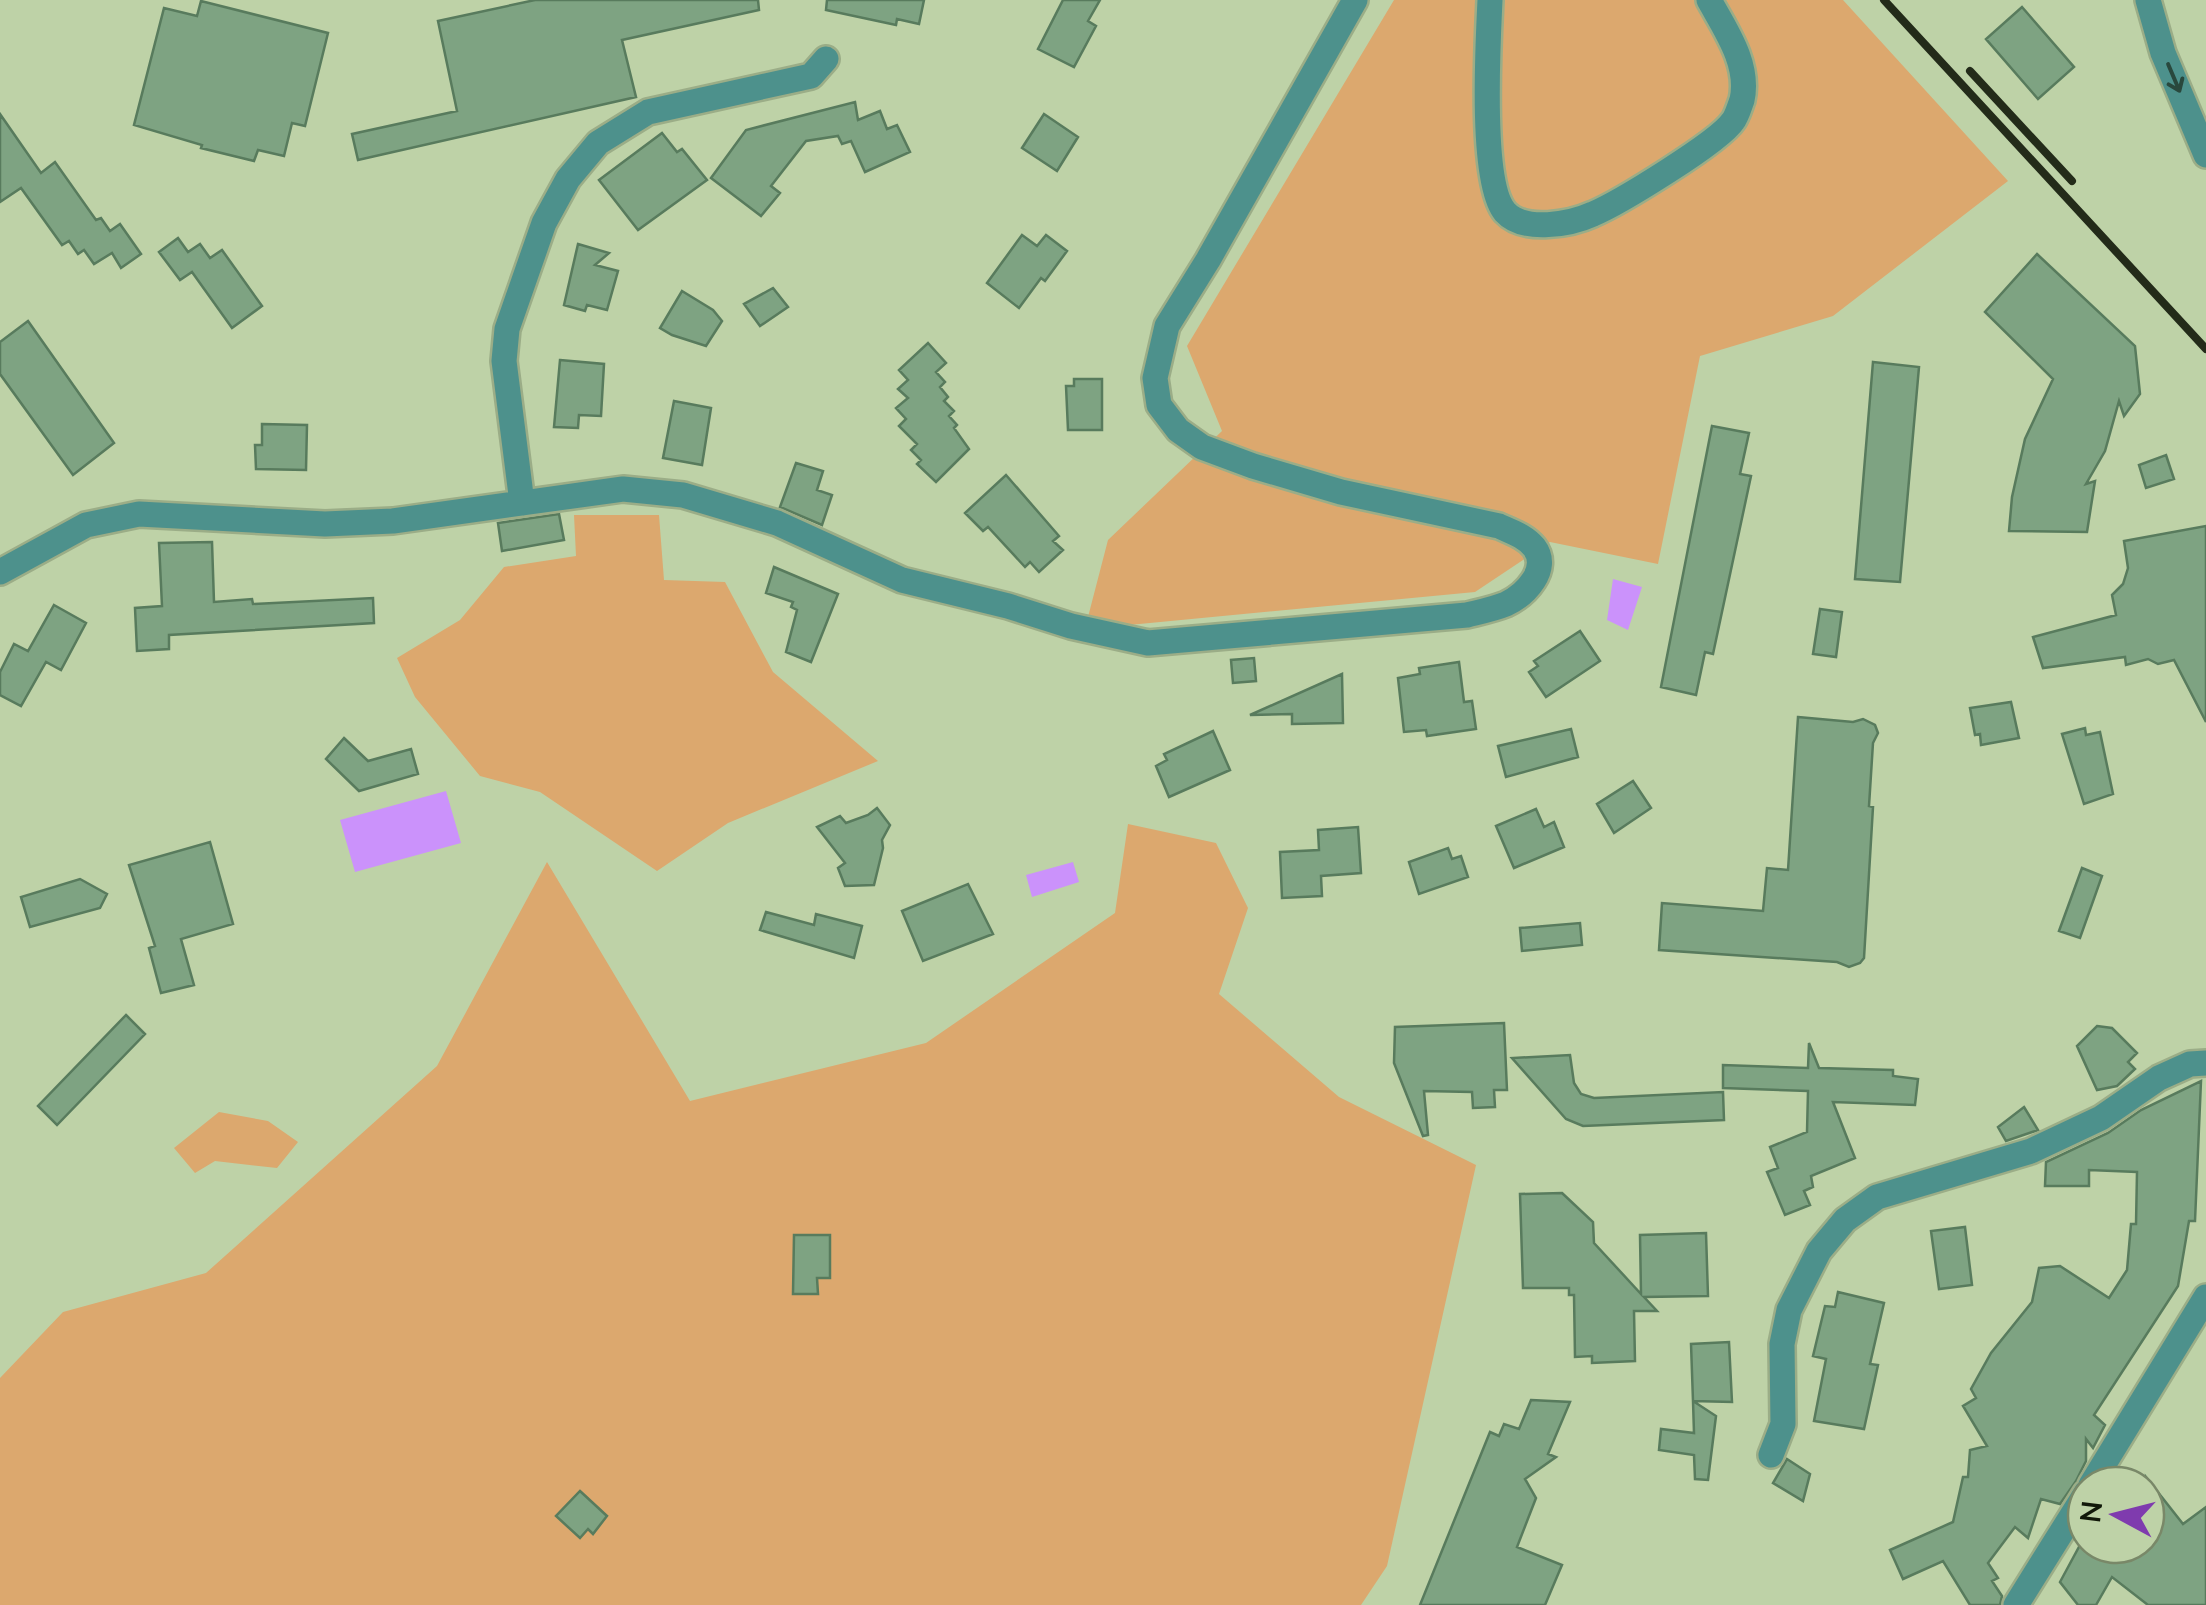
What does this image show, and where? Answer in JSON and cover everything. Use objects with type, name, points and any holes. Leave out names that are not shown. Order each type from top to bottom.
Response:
[{"type":"street","points":[[0,572],[86,526],[139,514],[325,524],[394,521],[623,489],[683,496],[777,523],[902,580],[1148,643],[1466,615],[1507,604],[1529,588],[1540,568],[1537,550],[1522,536],[1500,526],[1341,492],[1236,460],[1202,447],[1178,430],[1159,405],[1154,378],[1167,326],[1355,0]]},
{"type":"street","points":[[1490,0],[1492,180],[1505,212],[1524,223],[1540,224],[1592,215],[1708,146],[1734,121],[1742,98],[1742,72],[1736,49],[1709,0]]},
{"type":"street","points":[[2148,0],[2163,54],[2206,155]]},
{"type":"street","points":[[522,503],[504,361],[506,329],[544,224],[568,179],[598,143],[648,112],[811,76],[826,59]]},
{"type":"street","points":[[1771,1454],[1783,1424],[1782,1344],[1789,1310],[1819,1251],[1845,1220],[1878,1197],[2031,1151],[2100,1118],[2159,1078],[2190,1064],[2206,1063]]},
{"type":"street","points":[[2103,1465],[2206,1296]]},
{"type":"street","points":[[2016,1605],[2066,1525]]},
{"type":"shaded area","points":[[1394,0],[1843,0],[2008,181],[1833,316],[1700,356],[1658,564],[1550,542],[1475,592],[1129,625],[1088,617],[1108,540],[1222,431],[1187,346]]},
{"type":"shaded area","points":[[574,515],[659,515],[664,580],[725,582],[773,672],[878,761],[728,823],[657,871],[540,792],[480,776],[415,697],[397,658],[460,620],[504,567],[576,556]]},
{"type":"shaded area","points":[[1613,579],[1642,587],[1628,630],[1607,620]]},
{"type":"shaded area","points":[[446,791],[461,843],[355,872],[340,820]]},
{"type":"shaded area","points":[[1128,824],[1216,843],[1248,908],[1219,994],[1339,1097],[1476,1165],[1387,1566],[1361,1605],[0,1605],[0,1378],[63,1312],[206,1273],[437,1066],[547,862],[690,1101],[926,1043],[1115,913]]},
{"type":"shaded area","points":[[1073,862],[1079,882],[1032,897],[1026,875]]},
{"type":"shaded area","points":[[219,1112],[268,1121],[298,1142],[277,1168],[215,1161],[195,1173],[174,1148]]},
{"type":"building","points":[[535,0],[758,0],[759,10],[622,40],[636,97],[358,160],[352,134],[457,111],[438,21]]},
{"type":"building","points":[[827,0],[924,0],[919,24],[897,19],[896,25],[826,10]]},
{"type":"building","points":[[1063,0],[1100,0],[1088,21],[1096,26],[1074,67],[1038,49]]},
{"type":"building","points":[[201,1],[328,33],[305,126],[292,123],[284,156],[258,150],[254,161],[134,125],[164,8],[197,16]]},
{"type":"building","points":[[2022,7],[2074,67],[2038,99],[1986,39]]},
{"type":"building","points":[[855,102],[858,120],[880,111],[887,129],[897,125],[910,152],[865,172],[851,141],[842,144],[838,136],[806,141],[771,186],[780,193],[761,216],[711,178],[746,130]]},
{"type":"building","points":[[0,114],[41,173],[55,162],[96,220],[101,218],[110,231],[120,224],[141,254],[121,268],[112,253],[94,264],[84,250],[78,254],[69,241],[62,245],[21,188],[0,202]]},
{"type":"building","points":[[1044,114],[1078,137],[1057,171],[1022,148]]},
{"type":"building","points":[[662,133],[677,152],[682,149],[707,180],[638,230],[599,180]]},
{"type":"building","points":[[1022,235],[1037,246],[1046,235],[1067,251],[1019,308],[987,283]]},
{"type":"building","points":[[178,238],[188,252],[200,244],[210,258],[222,250],[262,306],[232,328],[192,272],[180,280],[159,252]]},
{"type":"building","points":[[578,244],[609,253],[595,265],[618,271],[607,310],[587,305],[585,311],[564,305]]},
{"type":"building","points":[[2037,254],[2135,346],[2140,394],[2124,416],[2119,401],[2105,451],[2086,484],[2095,481],[2087,532],[2009,531],[2025,439],[2053,379],[1985,312]]},
{"type":"building","points":[[773,288],[788,307],[760,326],[744,304]]},
{"type":"building","points":[[682,291],[713,310],[722,321],[706,346],[660,328]]},
{"type":"building","points":[[28,321],[114,443],[73,475],[0,374],[0,342]]},
{"type":"building","points":[[928,343],[946,363],[936,372],[945,382],[940,387],[948,397],[944,401],[954,411],[949,416],[957,425],[954,428],[969,449],[936,482],[917,464],[921,460],[911,450],[917,444],[899,426],[906,419],[896,408],[908,398],[898,389],[908,380],[899,370]]},
{"type":"building","points":[[560,360],[604,364],[601,416],[579,415],[578,428],[554,427]]},
{"type":"building","points":[[1873,362],[1919,367],[1900,582],[1855,579]]},
{"type":"building","points":[[1074,379],[1102,379],[1102,430],[1068,430],[1066,386],[1074,386]]},
{"type":"building","points":[[674,401],[711,408],[702,465],[663,458]]},
{"type":"building","points":[[262,424],[307,425],[306,470],[256,469],[255,445],[262,445]]},
{"type":"building","points":[[1712,426],[1749,433],[1740,474],[1751,476],[1713,654],[1705,652],[1696,695],[1661,687]]},
{"type":"building","points":[[2166,455],[2174,479],[2146,488],[2139,465]]},
{"type":"building","points":[[796,463],[823,471],[817,490],[832,495],[822,525],[780,507]]},
{"type":"building","points":[[1006,475],[1059,536],[1053,541],[1063,550],[1039,572],[1030,562],[1025,567],[988,527],[983,531],[965,513]]},
{"type":"building","points":[[559,514],[564,540],[502,551],[498,523]]},
{"type":"building","points":[[2206,526],[2206,722],[2174,660],[2158,664],[2148,659],[2126,665],[2125,657],[2043,668],[2033,637],[2116,615],[2112,595],[2123,584],[2128,568],[2124,541]]},
{"type":"building","points":[[212,542],[214,602],[373,598],[374,623],[169,635],[169,649],[137,651],[135,608],[162,606],[159,543]]},
{"type":"building","points":[[774,567],[838,594],[811,662],[786,652],[797,610],[791,607],[793,602],[766,593]]},
{"type":"building","points":[[54,605],[86,623],[61,670],[46,662],[21,706],[0,695],[0,672],[14,644],[28,651]]},
{"type":"building","points":[[1820,609],[1842,612],[1836,657],[1813,654]]},
{"type":"building","points":[[1580,631],[1600,661],[1546,697],[1529,672],[1538,666],[1534,661]]},
{"type":"building","points":[[1254,658],[1256,681],[1233,683],[1231,660]]},
{"type":"building","points":[[1459,662],[1464,702],[1472,701],[1476,729],[1427,736],[1426,730],[1404,732],[1398,678],[1420,674],[1419,668]]},
{"type":"building","points":[[1342,674],[1343,723],[1292,724],[1292,714],[1250,715]]},
{"type":"building","points":[[2011,702],[2019,738],[1981,745],[1970,708]]},
{"type":"building","points":[[1798,717],[1853,722],[1863,719],[1875,725],[1878,733],[1873,743],[1869,806],[1873,807],[1864,958],[1849,967],[1837,962],[1659,950],[1662,903],[1763,911],[1767,868],[1788,870]]},
{"type":"building","points":[[2085,728],[2086,735],[2100,732],[2113,794],[2084,804],[2062,734]]},
{"type":"building","points":[[1571,729],[1578,757],[1506,777],[1498,746]]},
{"type":"building","points":[[1213,731],[1230,770],[1169,797],[1156,766],[1167,760],[1164,754]]},
{"type":"building","points":[[344,738],[368,761],[411,749],[418,774],[359,791],[326,759]]},
{"type":"building","points":[[1633,781],[1651,808],[1614,833],[1597,804]]},
{"type":"building","points":[[877,808],[890,825],[882,840],[874,885],[845,886],[838,868],[845,863],[817,827],[840,816],[846,823]]},
{"type":"building","points":[[1536,809],[1544,827],[1554,822],[1564,847],[1514,868],[1496,826]]},
{"type":"building","points":[[1358,827],[1361,873],[1321,876],[1322,896],[1282,898],[1280,852],[1319,850],[1318,830]]},
{"type":"building","points":[[210,842],[233,924],[181,939],[194,985],[161,993],[149,948],[155,946],[129,865]]},
{"type":"building","points":[[1448,848],[1452,859],[1461,856],[1468,877],[1419,894],[1409,862]]},
{"type":"building","points":[[2082,868],[2102,876],[2080,938],[2059,931]]},
{"type":"building","points":[[80,879],[107,894],[100,908],[30,927],[21,897]]},
{"type":"building","points":[[968,884],[993,934],[923,961],[902,911]]},
{"type":"building","points":[[766,912],[814,925],[816,914],[862,926],[854,958],[760,930]]},
{"type":"building","points":[[1580,923],[1582,945],[1522,951],[1520,928]]},
{"type":"building","points":[[126,1015],[145,1034],[57,1125],[38,1106]]},
{"type":"building","points":[[1504,1023],[1507,1090],[1494,1090],[1495,1107],[1473,1108],[1472,1092],[1424,1091],[1428,1135],[1423,1136],[1394,1063],[1395,1027]]},
{"type":"building","points":[[2097,1026],[2112,1028],[2137,1053],[2128,1062],[2135,1069],[2117,1086],[2097,1090],[2077,1046]]},
{"type":"building","points":[[1809,1043],[1819,1068],[1893,1070],[1893,1076],[1918,1079],[1915,1105],[1833,1102],[1855,1158],[1811,1176],[1813,1187],[1804,1191],[1810,1205],[1785,1215],[1767,1172],[1778,1168],[1770,1147],[1807,1132],[1808,1091],[1723,1088],[1723,1065],[1808,1068]]},
{"type":"building","points":[[1570,1055],[1574,1083],[1581,1094],[1594,1098],[1723,1092],[1724,1120],[1583,1126],[1566,1119],[1512,1058]]},
{"type":"building","points":[[2201,1081],[2195,1221],[2189,1221],[2178,1286],[2094,1415],[2105,1425],[2093,1448],[2086,1439],[2084,1465],[2066,1465],[2066,1495],[2060,1504],[2041,1499],[2028,1538],[2015,1527],[1988,1563],[1998,1578],[1992,1581],[2002,1596],[2000,1605],[1970,1605],[1943,1561],[1903,1579],[1890,1550],[1953,1522],[1963,1477],[1968,1477],[1970,1450],[1987,1446],[1963,1406],[1976,1398],[1971,1389],[1991,1353],[2032,1302],[2039,1268],[2060,1266],[2109,1298],[2127,1270],[2131,1224],[2136,1224],[2137,1172],[2089,1170],[2089,1186],[2045,1186],[2046,1162],[2108,1133],[2141,1110]]},
{"type":"building","points":[[2024,1107],[2038,1130],[2006,1141],[1998,1127]]},
{"type":"building","points":[[1562,1193],[1593,1222],[1594,1243],[1641,1294],[1640,1235],[1706,1233],[1708,1296],[1644,1297],[1657,1311],[1634,1311],[1635,1361],[1592,1363],[1592,1356],[1575,1357],[1574,1295],[1569,1295],[1569,1288],[1523,1288],[1520,1194]]},
{"type":"building","points":[[1965,1227],[1972,1285],[1939,1289],[1931,1231]]},
{"type":"building","points":[[794,1235],[830,1235],[830,1278],[817,1278],[818,1294],[793,1294]]},
{"type":"building","points":[[1838,1292],[1884,1303],[1870,1364],[1878,1365],[1864,1429],[1814,1421],[1826,1359],[1813,1356],[1825,1306],[1835,1307]]},
{"type":"building","points":[[1729,1342],[1732,1402],[1693,1401],[1691,1344]]},
{"type":"building","points":[[1531,1400],[1570,1402],[1548,1454],[1556,1457],[1525,1479],[1536,1498],[1517,1547],[1562,1565],[1545,1605],[1420,1605],[1490,1432],[1499,1436],[1504,1424],[1519,1429]]},
{"type":"building","points":[[1693,1401],[1716,1416],[1708,1480],[1695,1479],[1694,1455],[1659,1450],[1661,1429],[1694,1433]]},
{"type":"building","points":[[1787,1459],[1810,1474],[1803,1501],[1773,1483]]},
{"type":"building","points":[[580,1491],[607,1516],[593,1534],[588,1529],[580,1538],[556,1516]]},
{"type":"building","points":[[2166,1502],[2183,1524],[2206,1507],[2206,1605],[2148,1605],[2112,1577],[2096,1605],[2078,1605],[2060,1582],[2069,1565],[2166,1565]]},
{"type":"railway","points":[[1884,0],[2206,349]]},
{"type":"railway","points":[[1970,71],[2072,181]]}]
